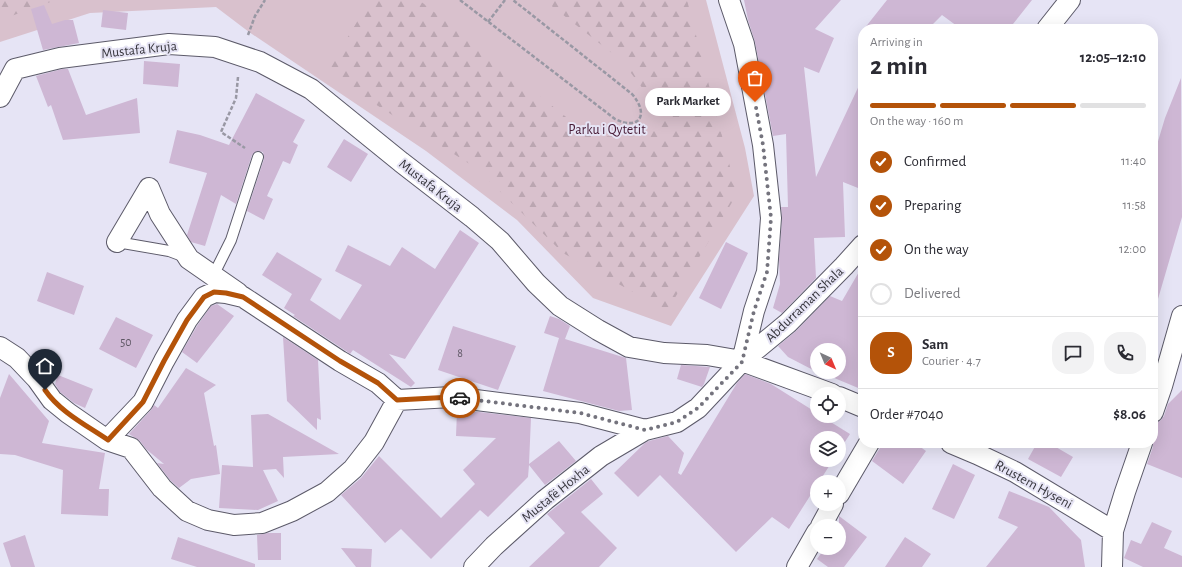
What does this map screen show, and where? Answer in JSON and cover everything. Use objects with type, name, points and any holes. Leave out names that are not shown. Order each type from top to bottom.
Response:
[{"type":"street","points":[[117,242],[149,188],[160,214],[189,258],[243,297],[340,361],[378,383],[397,400],[452,397],[580,413],[645,430],[677,422],[698,408],[742,362],[754,311],[767,272],[771,218],[763,145],[744,44],[729,0]]},
{"type":"street","points":[[1051,24],[1070,0]]},
{"type":"street","name":"Mustafa Kruja","points":[[0,97],[15,70],[60,58],[169,44],[215,46],[260,62],[311,89],[500,241],[536,284],[560,306],[598,330],[629,347],[664,353],[707,355],[742,362]]},
{"type":"street","name":"Abdurraman Shala","points":[[742,362],[788,323],[858,251]]},
{"type":"street","points":[[108,440],[143,402],[187,320],[204,297],[214,292],[243,297]]},
{"type":"street","points":[[1158,398],[1182,316]]},
{"type":"street","points":[[0,347],[17,358],[37,379],[52,400],[68,413],[108,440],[131,448],[162,488],[187,511],[208,520],[234,525],[262,523],[292,511],[327,492],[353,470],[374,442],[397,400]]},
{"type":"street","points":[[742,362],[812,387]]},
{"type":"street","points":[[846,400],[858,405]]},
{"type":"street","name":"Mustafë Hoxha","points":[[474,567],[494,546],[545,500],[601,456],[645,430]]},
{"type":"street","points":[[846,482],[867,448]]},
{"type":"street","name":"Rrustem Hyseni","points":[[979,448],[1015,472],[1113,531]]},
{"type":"street","points":[[1112,567],[1113,531],[1140,448]]},
{"type":"street","points":[[797,567],[810,544]]},
{"type":"lane","points":[[213,276],[230,240],[258,157]]},
{"type":"lane","points":[[117,242],[169,251],[189,258]]},
{"type":"path","points":[[258,157],[222,132],[236,98],[239,55],[255,16],[265,0]]},
{"type":"path","points":[[460,0],[615,119],[624,124],[632,123],[639,119],[642,113],[641,107],[639,101],[632,94],[513,0]]},
{"type":"path","points":[[488,22],[505,0]]},
{"type":"green space","name":"Parku i Qytetit","points":[[0,0],[706,0],[745,148],[754,196],[671,326],[593,298],[517,220],[426,151],[249,32],[216,7],[90,13],[0,42]]},
{"type":"green space","points":[[0,0],[56,0],[0,20]]},
{"type":"green space","name":"Parku i Qytetit","points":[[366,0],[419,0],[590,136],[641,137],[664,117],[622,61],[544,0],[687,0],[737,194],[667,311],[563,253],[476,168],[326,73],[369,2]]},
{"type":"building","points":[[744,0],[841,0],[815,29],[834,38],[819,73],[804,67],[816,177],[858,88],[858,188],[843,182],[845,237],[814,238],[816,278],[782,313],[773,308],[780,284],[779,259],[782,219],[781,207],[788,207],[786,134],[773,136],[755,42]]},
{"type":"building","points":[[887,0],[1032,0],[1013,24],[954,24],[942,15],[933,24],[868,24]]},
{"type":"building","points":[[44,5],[52,24],[65,20],[73,20],[79,43],[43,50],[31,9]]},
{"type":"building","points":[[103,10],[128,13],[126,30],[101,27]]},
{"type":"building","points":[[144,61],[180,64],[178,87],[143,84]]},
{"type":"building","points":[[62,69],[68,69],[86,115],[137,98],[140,133],[63,140],[51,105],[48,107],[36,76]]},
{"type":"building","points":[[1181,78],[1182,217],[1158,299],[1158,141],[1165,118]]},
{"type":"building","points":[[256,93],[305,120],[293,142],[298,145],[290,164],[283,161],[267,196],[273,199],[264,220],[247,211],[264,159],[263,152],[257,151],[252,155],[236,204],[221,195],[205,246],[191,242],[187,235],[207,173],[169,163],[177,130],[200,135],[229,145]]},
{"type":"building","points":[[344,139],[368,154],[351,182],[327,167]]},
{"type":"building","points":[[460,230],[479,243],[405,359],[389,354],[415,383],[411,387],[353,350],[350,354],[293,316],[295,315],[284,308],[292,294],[262,275],[277,252],[322,279],[310,300],[340,320],[362,285],[335,271],[348,245],[390,266],[402,247],[435,269]]},
{"type":"building","points":[[726,242],[748,253],[721,309],[699,298]]},
{"type":"building","points":[[47,272],[84,286],[74,315],[37,301]]},
{"type":"building","points":[[858,274],[858,388],[837,379],[846,379],[846,343],[810,343],[810,368],[788,357],[778,346],[796,331],[830,296],[842,301]]},
{"type":"building","points":[[217,304],[234,316],[197,363],[182,352],[211,306]]},
{"type":"building","points":[[550,316],[559,319],[570,326],[565,339],[626,358],[632,410],[619,411],[543,391],[559,338],[544,333]]},
{"type":"building","points":[[116,317],[153,335],[136,368],[99,349]]},
{"type":"building","points":[[453,326],[516,346],[498,390],[438,370]]},
{"type":"building","points":[[283,337],[318,360],[321,420],[317,418],[317,430],[287,401]]},
{"type":"building","points":[[681,365],[710,367],[702,387],[677,379]]},
{"type":"building","points":[[186,368],[216,385],[204,393],[214,446],[216,445],[220,474],[191,479],[179,488],[170,480],[157,463],[164,464],[146,449],[140,441],[129,434],[154,405],[158,408]]},
{"type":"building","points":[[9,374],[49,421],[42,443],[105,453],[99,489],[109,489],[108,516],[61,514],[63,470],[15,455],[0,454],[0,398]]},
{"type":"building","points":[[745,374],[771,384],[810,409],[810,423],[832,423],[845,431],[810,431],[810,467],[829,467],[823,475],[810,475],[810,496],[789,529],[772,517],[736,552],[660,475],[638,497],[614,473],[645,443],[668,436],[684,453],[678,473],[681,475],[737,383]]},
{"type":"building","points":[[58,375],[93,389],[85,408],[74,403],[60,392],[55,384]]},
{"type":"building","points":[[1182,390],[1182,478],[1147,464],[1153,448],[1158,448],[1158,422],[1164,416],[1168,404]]},
{"type":"building","points":[[457,411],[531,418],[529,464],[559,441],[576,461],[545,485],[529,465],[528,477],[488,517],[480,510],[431,559],[401,529],[385,543],[341,495],[361,478],[379,456],[441,518],[475,484],[463,470],[496,438],[456,436]]},
{"type":"building","points":[[268,414],[339,454],[283,457],[284,478],[276,469],[263,470],[278,501],[258,510],[219,508],[222,465],[253,467],[251,415]]},
{"type":"building","points":[[846,432],[850,434],[846,440]]},
{"type":"building","points":[[880,448],[922,448],[926,451],[903,484],[872,461]]},
{"type":"building","points":[[1034,448],[1058,448],[1073,457],[1061,477],[1028,459]]},
{"type":"building","points":[[953,464],[975,475],[954,519],[932,509]]},
{"type":"building","points":[[591,479],[603,494],[581,512],[617,548],[599,567],[529,567],[565,533],[547,514]]},
{"type":"building","points":[[1009,491],[1049,507],[1081,540],[1085,567],[986,567],[1018,527],[998,518]]},
{"type":"building","points":[[846,521],[867,537],[844,567],[828,567],[817,559],[820,555],[846,555]]},
{"type":"building","points":[[1152,522],[1172,531],[1164,548],[1182,556],[1182,567],[1143,567],[1124,558],[1131,540],[1141,544]]},
{"type":"building","points":[[281,533],[281,560],[258,560],[257,535]]},
{"type":"building","points":[[25,535],[35,567],[11,567],[3,543]]},
{"type":"building","points":[[178,537],[255,564],[255,567],[197,567],[171,559]]},
{"type":"building","points":[[905,537],[931,554],[922,567],[885,567]]},
{"type":"building","points":[[341,548],[372,549],[371,567],[356,567]]},
{"type":"way so far","points":[[460,398],[580,413],[645,430],[677,422],[698,408],[742,362],[754,311],[767,272],[771,218],[763,145],[755,102]]},
{"type":"place","name":"Park Market","points":[[755,102]]},
{"type":"route","points":[[45,390],[52,400],[68,413],[108,440],[143,402],[164,361],[196,306],[204,297],[214,292],[243,297],[340,361],[378,383],[397,400],[452,397],[460,398]]}]
